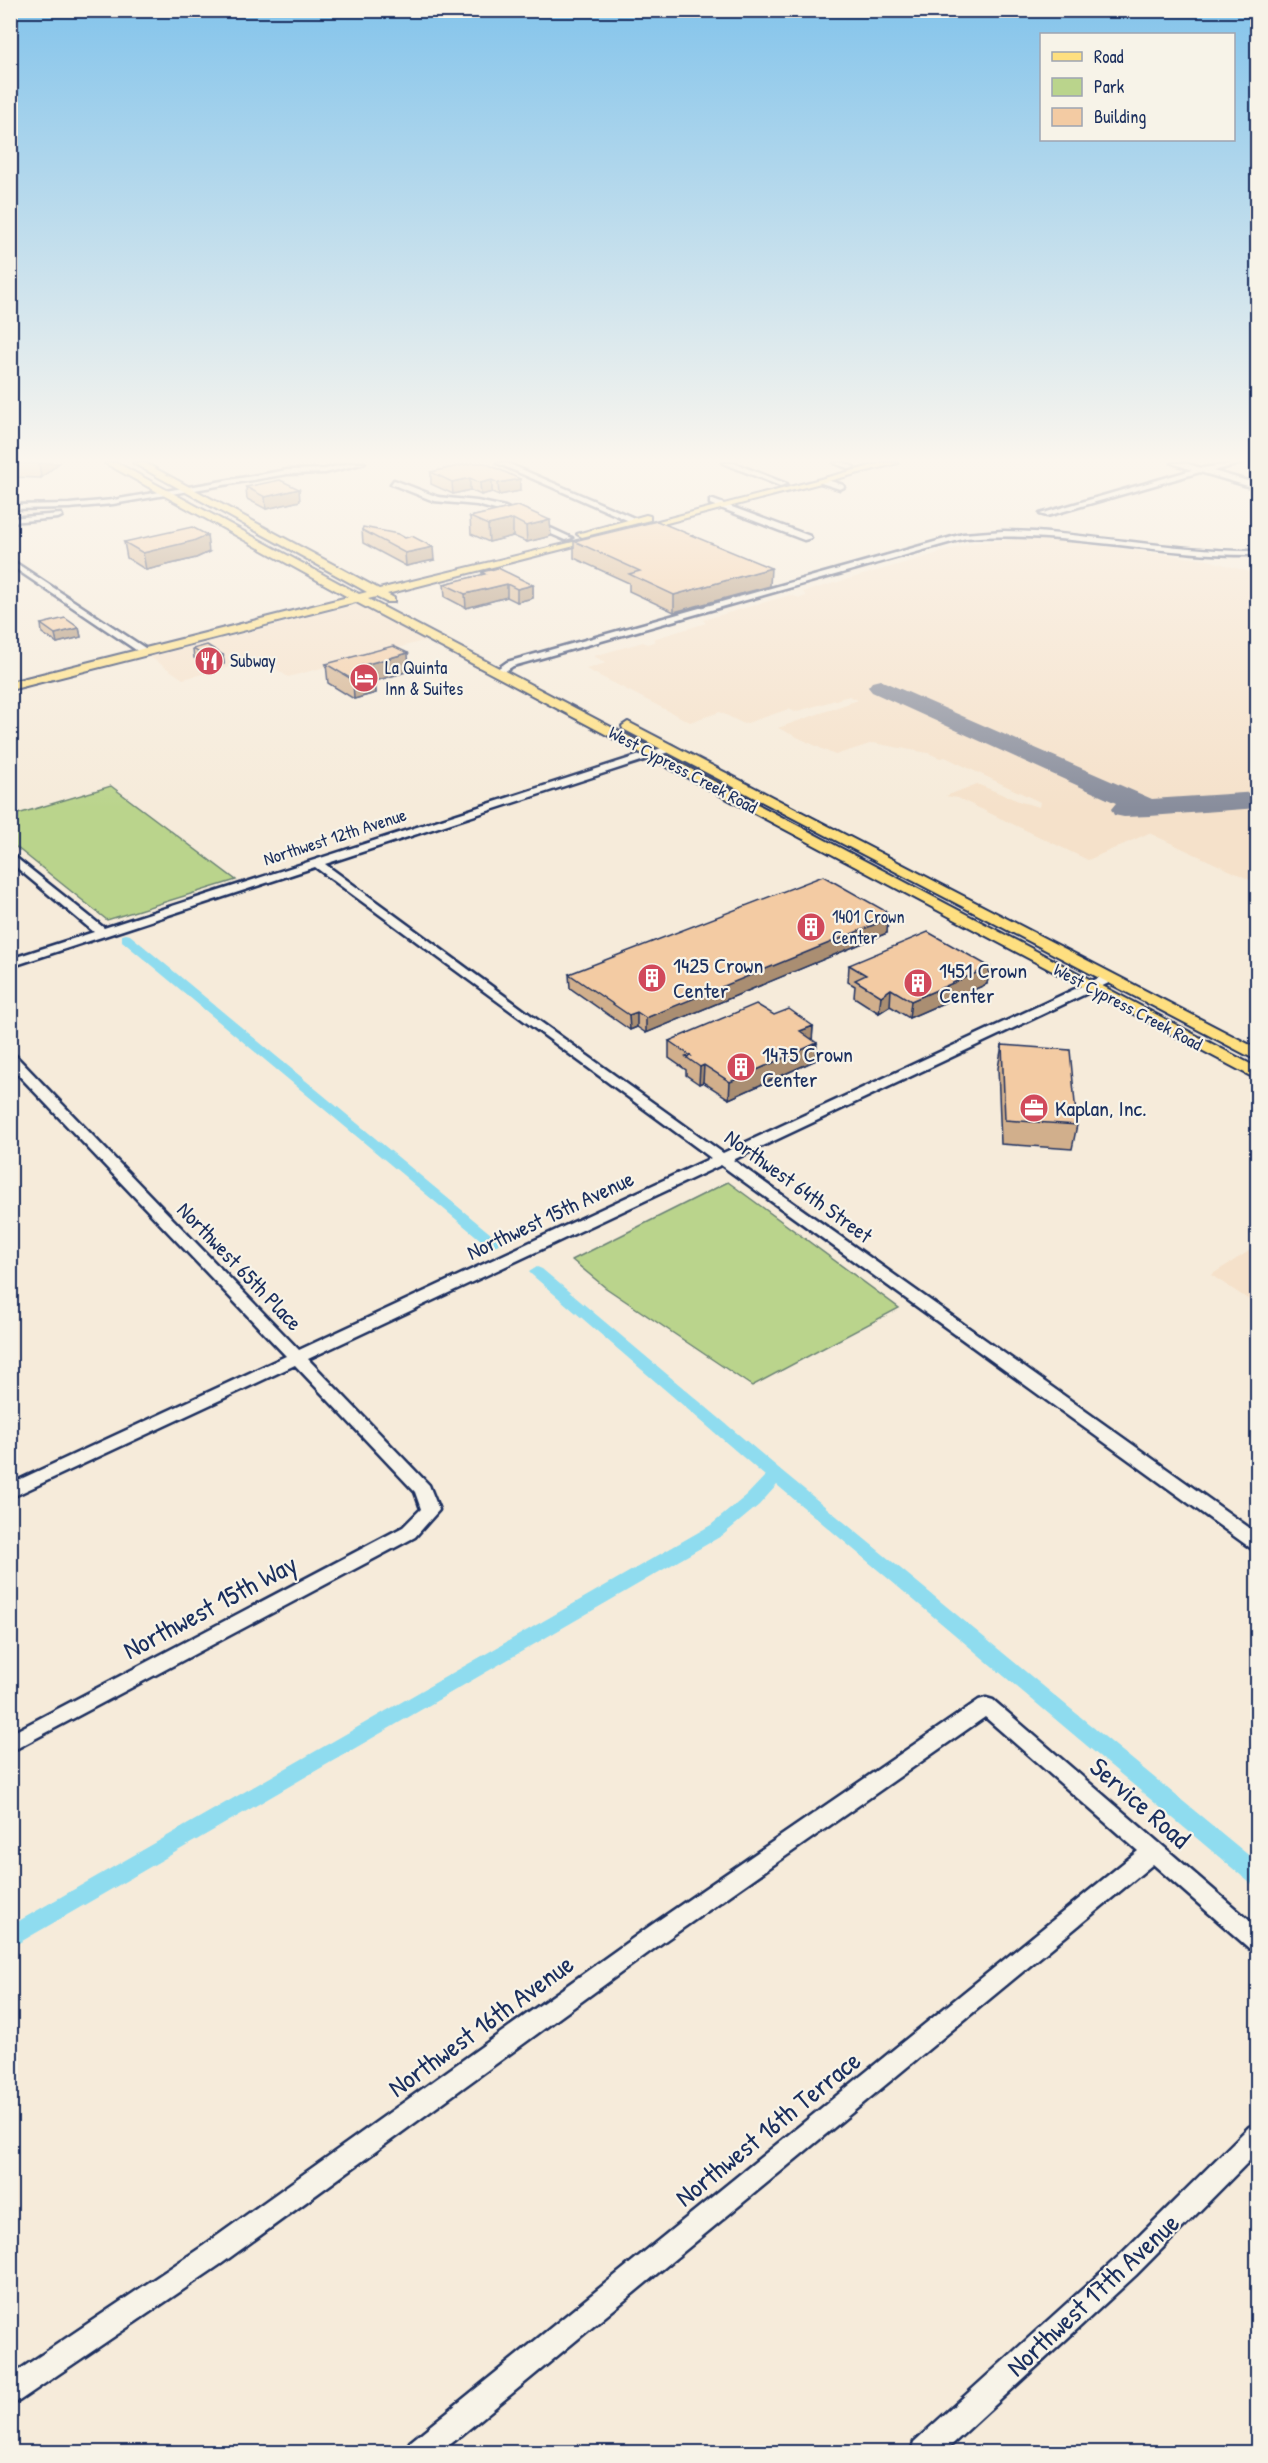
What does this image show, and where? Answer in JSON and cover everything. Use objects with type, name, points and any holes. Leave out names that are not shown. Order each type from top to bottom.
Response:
[{"type":"main road","name":"West Cypress Creek Road","points":[[322,578],[1257,1076]]},
{"type":"main road","points":[[351,578],[397,604]]},
{"type":"main road","points":[[10,678],[360,598],[374,590],[418,578]]},
{"type":"main road","points":[[10,686],[348,592],[374,590],[428,578]]},
{"type":"main road","name":"West Cypress Creek Road","points":[[494,655],[1257,1056]]},
{"type":"main road","points":[[909,890],[932,897],[955,897]]},
{"type":"street","points":[[35,578],[140,649]]},
{"type":"street","points":[[685,618],[716,606],[814,578]]},
{"type":"street","points":[[498,672],[835,578]]},
{"type":"street","name":"Northwest 12th Avenue","points":[[10,963],[671,748]]},
{"type":"street","points":[[10,856],[101,932]]},
{"type":"street","name":"Northwest 64th Street","points":[[315,862],[1257,1544]]},
{"type":"street","name":"Northwest 15th Avenue","points":[[10,1492],[1109,978]]},
{"type":"street","name":"Northwest 65th Place","points":[[10,1058],[423,1489],[430,1510]]},
{"type":"street","name":"Northwest 15th Way","points":[[10,1744],[409,1532],[430,1510]]},
{"type":"street","name":"Service Road","points":[[986,1706],[1257,1942]]},
{"type":"street","name":"Northwest 16th Avenue","points":[[10,2392],[212,2255],[658,1933],[986,1706]]},
{"type":"street","name":"Northwest 16th Terrace","points":[[420,2452],[1154,1852]]},
{"type":"street","name":"Northwest 17th Avenue","points":[[924,2452],[1127,2265],[1257,2134]]},
{"type":"shaded area","points":[[852,578],[1257,578],[1257,883],[1149,833],[1088,860],[958,798],[946,796],[977,784],[1021,802],[1039,807],[1040,802],[945,757],[940,758],[928,753],[873,743],[835,755],[778,728],[858,700],[849,696],[795,712],[789,709],[744,724],[720,712],[690,722],[586,669],[606,663],[594,656],[643,642],[647,644],[656,641],[653,639],[706,623],[703,620],[790,595],[800,598],[806,596],[803,592]]},
{"type":"shaded area","points":[[359,604],[427,640],[288,677],[261,659],[183,679],[150,657]]},
{"type":"shaded area","points":[[1257,1246],[1257,1305],[1211,1275]]},
{"type":"green space","points":[[111,786],[236,880],[107,920],[11,843],[11,816]]},
{"type":"green space","points":[[728,1182],[899,1308],[752,1386],[606,1288],[572,1260]]},
{"type":"building","points":[[469,578],[518,578],[533,585],[517,589],[507,584],[465,594],[444,584]]},
{"type":"building","points":[[637,578],[735,578],[674,595]]},
{"type":"building","points":[[65,618],[79,628],[55,634],[41,624]]},
{"type":"building","points":[[207,645],[223,655],[209,659],[193,649]]},
{"type":"building","points":[[393,646],[408,653],[360,666],[374,674],[353,680],[326,664]]},
{"type":"building","points":[[823,876],[887,912],[881,914],[888,919],[646,1018],[637,1012],[629,1015],[569,974]]},
{"type":"building","points":[[928,932],[990,967],[911,1001],[891,989],[881,996],[855,980],[866,975],[849,965]]},
{"type":"building","name":"1475 Crown Center","points":[[756,1004],[774,1015],[789,1009],[813,1026],[800,1031],[817,1043],[730,1082],[704,1065],[700,1067],[686,1057],[691,1056],[669,1041]]},
{"type":"building","name":"Kaplan, Inc.","points":[[1002,1045],[1070,1050],[1077,1125],[1005,1120]]},
{"type":"waterway","points":[[126,938],[492,1242]]},
{"type":"waterway","points":[[537,1272],[776,1475]]},
{"type":"waterway","points":[[10,1938],[717,1530],[753,1500],[776,1475]]},
{"type":"waterway","points":[[776,1475],[1258,1876]]},
{"type":"taxiway","points":[[880,687],[1149,807]]},
{"type":"taxiway","points":[[1149,807],[1258,800]]},
{"type":"taxiway","points":[[1124,809],[1149,807]]},
{"type":"place","name":"Subway","points":[[209,661]]},
{"type":"place","name":"La Quinta Inn & Suites","points":[[364,678]]},
{"type":"place","name":"1401 Crown Center","points":[[811,927]]},
{"type":"place","name":"1425 Crown Center","points":[[652,978]]},
{"type":"place","name":"1451 Crown Center","points":[[918,983]]},
{"type":"place","name":"1475 Crown Center","points":[[741,1067]]},
{"type":"place","name":"Kaplan, Inc.","points":[[1034,1108]]}]
